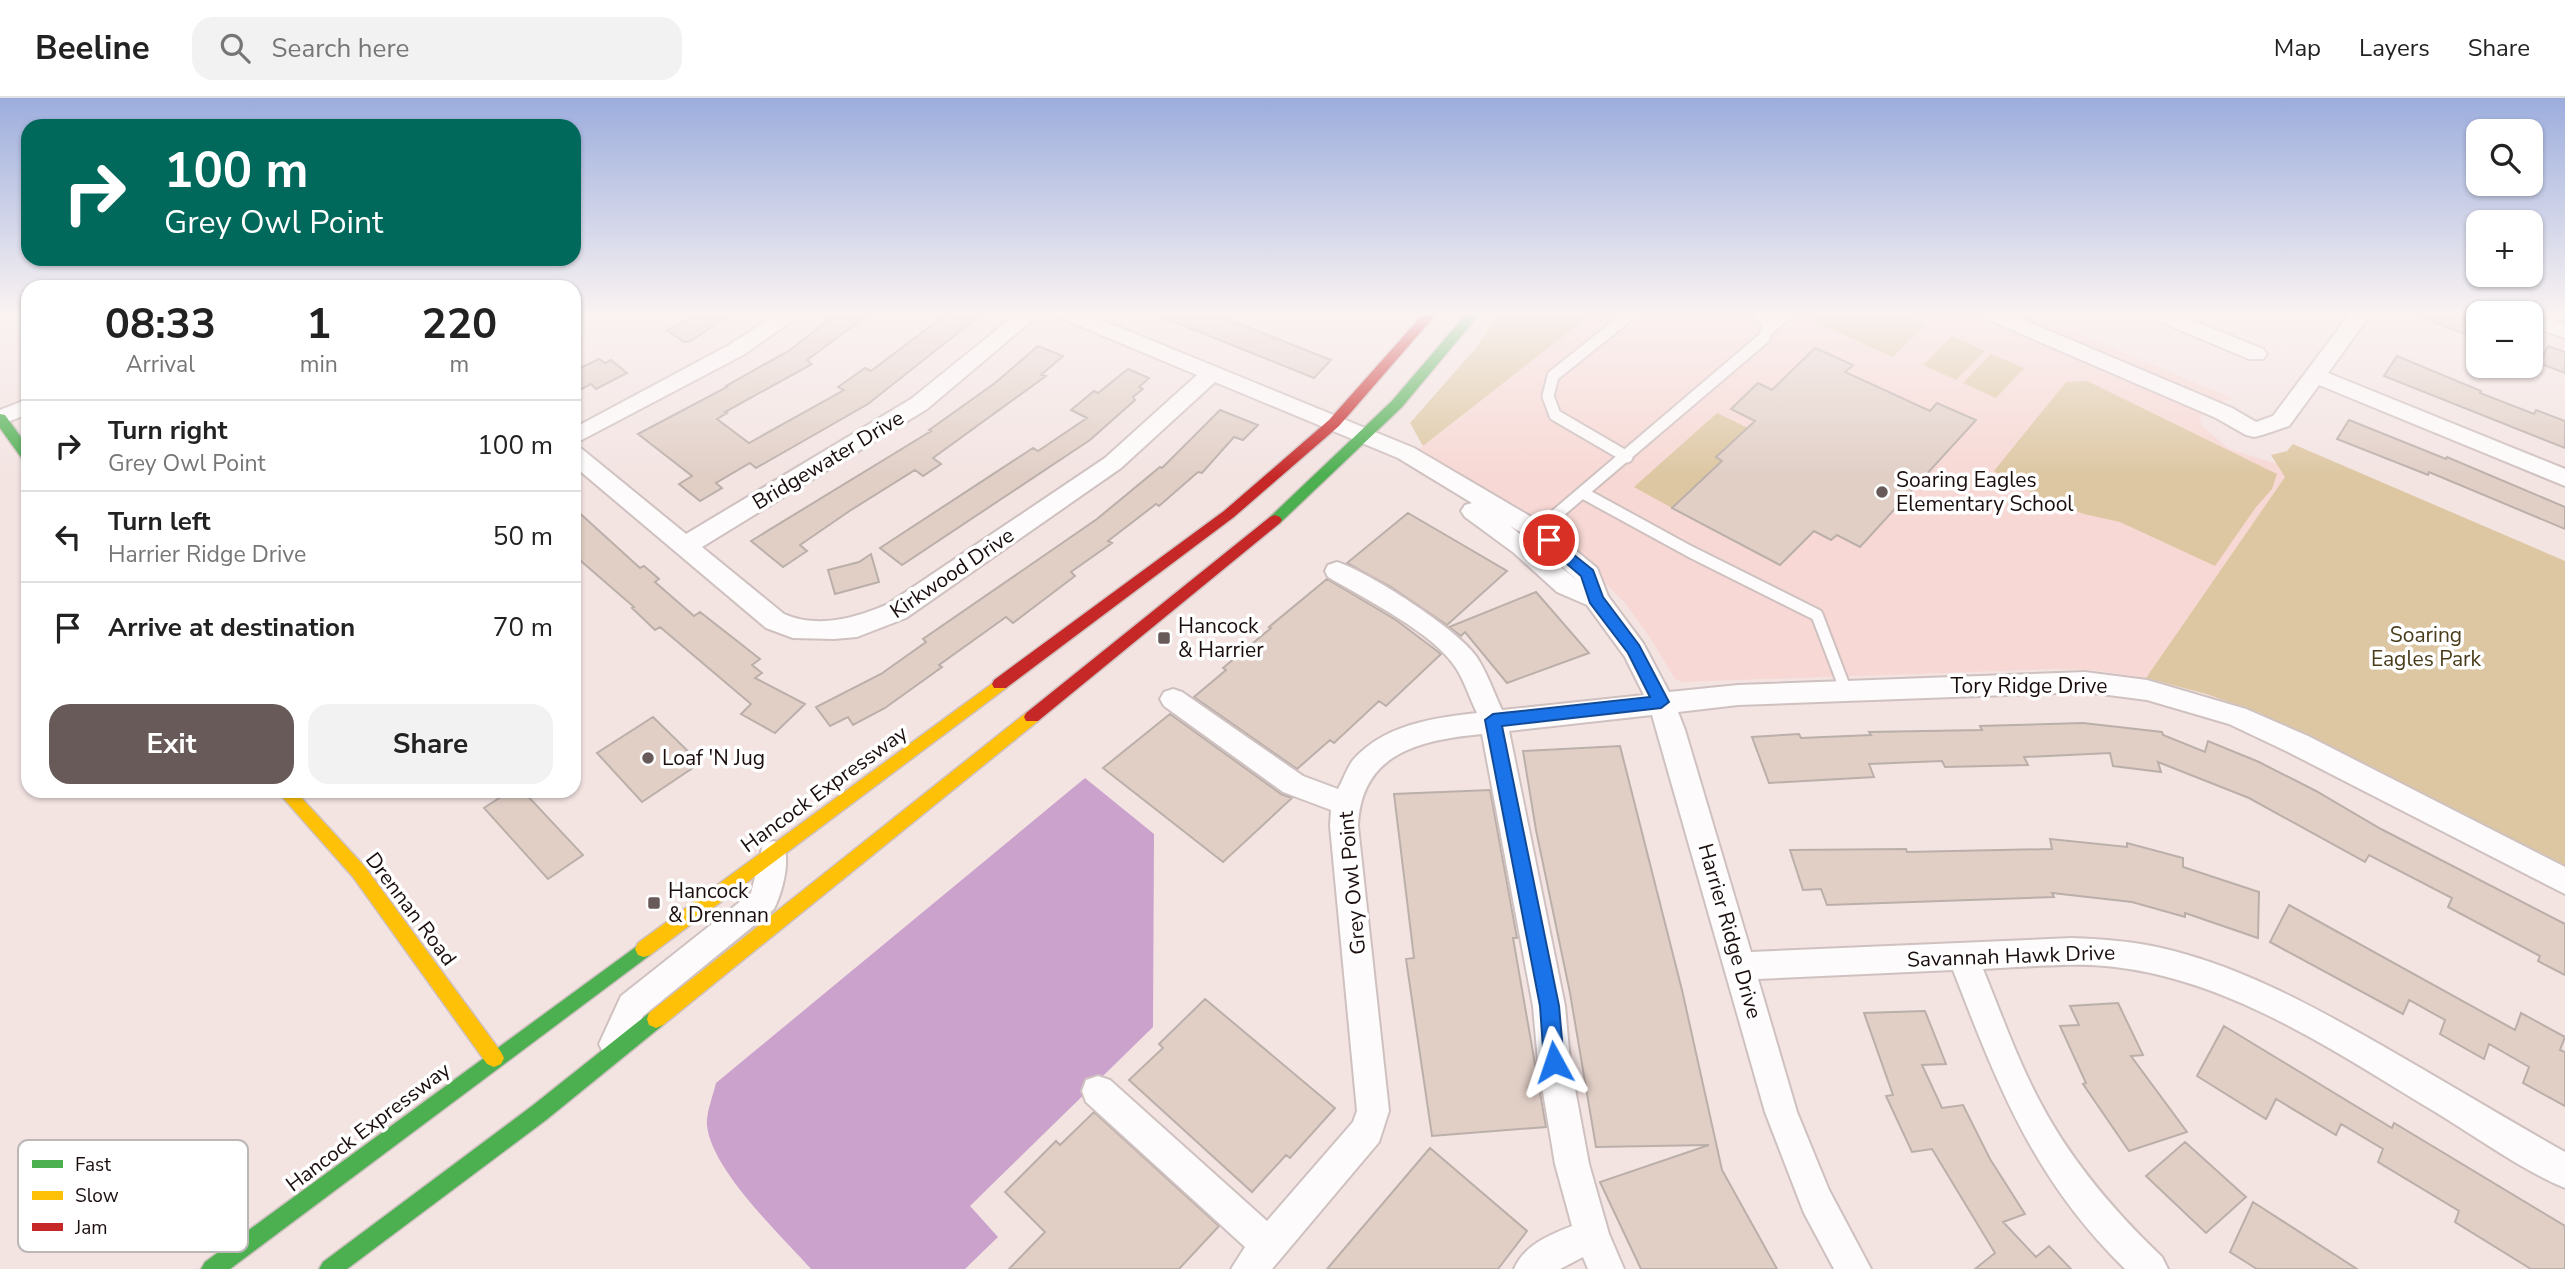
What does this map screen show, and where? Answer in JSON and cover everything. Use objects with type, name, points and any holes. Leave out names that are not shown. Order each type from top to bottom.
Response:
[{"type":"main road","name":"Hancock Expressway","points":[[248,1242],[1229,514],[1335,423],[1384,367]]},
{"type":"main road","points":[[330,1269],[539,1113],[1250,542],[1364,437],[1421,382],[1433,367]]},
{"type":"main road","points":[[0,418],[21,447]]},
{"type":"main road","name":"Drennan Road","points":[[291,798],[359,872],[494,1058]]},
{"type":"main road","name":"Hancock Expressway","points":[[212,1269],[235,1252]]},
{"type":"street","points":[[581,433],[705,367]]},
{"type":"street","name":"Bridgewater Drive","points":[[683,547],[875,433],[919,404],[965,367]]},
{"type":"street","points":[[1196,367],[1364,437]]},
{"type":"street","points":[[2115,367],[2224,413],[2254,430],[2281,421],[2323,367]]},
{"type":"street","name":"Kirkwood Drive","points":[[581,460],[775,621],[830,642],[897,611],[1078,489],[1123,454],[1212,373]]},
{"type":"street","points":[[2316,376],[2565,478]]},
{"type":"street","points":[[0,418],[21,409]]},
{"type":"street","name":"Harrier Ridge Drive","points":[[1364,437],[1406,453],[1537,531],[1588,574],[1595,599],[1634,650],[1672,730],[1781,1112],[1816,1201],[1853,1269]]},
{"type":"street","name":"Harrier Ridge Drive","points":[[1364,437],[1395,465],[1502,531],[1566,586],[1595,599]]},
{"type":"street","points":[[1337,571],[1422,622],[1452,646],[1467,663],[1493,720],[1549,1006],[1554,1062],[1572,1164],[1592,1236],[1606,1269]]},
{"type":"street","name":"Tory Ridge Drive","points":[[1661,702],[1846,691],[2085,682],[2147,690],[2182,699],[2266,729],[2565,881]]},
{"type":"street","points":[[1173,699],[1293,784],[1345,803]]},
{"type":"street","name":"Grey Owl Point","points":[[1259,1258],[1367,1131],[1373,1111],[1344,826],[1345,803],[1362,769],[1395,741],[1438,727],[1661,702]]},
{"type":"street","points":[[610,1055],[632,1006],[764,900],[773,853]]},
{"type":"street","name":"Savannah Hawk Drive","points":[[1740,966],[2106,951],[2144,956],[2221,979],[2303,1017],[2565,1171]]},
{"type":"street","points":[[1963,957],[2020,1098],[2040,1135],[2088,1205],[2150,1269]]},
{"type":"street","points":[[1098,1091],[1259,1258]]},
{"type":"street","points":[[1532,1269],[1556,1250],[1592,1236]]},
{"type":"lane","points":[[1565,367],[1553,376],[1547,390],[1549,407],[1555,415],[1627,457]]},
{"type":"lane","points":[[1537,531],[1731,367]]},
{"type":"lane","points":[[1583,493],[1689,551],[1817,615],[1846,691]]},
{"type":"shaded area","name":"Soaring Eagles Elementary School","points":[[1524,367],[2157,367],[2234,399],[2209,403],[2200,417],[2202,426],[2229,449],[2277,464],[2285,477],[2146,678],[2092,670],[2057,669],[1682,682],[1675,679],[1624,602],[1563,540],[1517,508],[1417,451]]},
{"type":"shaded area","points":[[1085,778],[1154,834],[1153,1027],[970,1206],[998,1237],[965,1269],[811,1269],[749,1201],[711,1143],[707,1125],[716,1083]]},
{"type":"green space","points":[[1459,367],[1524,367],[1423,446],[1410,423]]},
{"type":"green space","points":[[1927,367],[1969,367],[1956,380]]},
{"type":"green space","points":[[1979,367],[2024,368],[1996,398],[1963,383]]},
{"type":"green space","points":[[2087,381],[2277,474],[2272,489],[2256,507],[2215,566],[2120,522],[2084,514],[2047,501],[1994,471],[2066,382]]},
{"type":"green space","points":[[1717,413],[1748,428],[1718,455],[1724,459],[1672,508],[1634,487]]},
{"type":"green space","name":"Soaring Eagles Park","points":[[2293,444],[2565,561],[2565,866],[2258,712],[2206,694],[2146,678],[2285,477],[2271,455],[2287,451]]},
{"type":"building","points":[[619,367],[627,373],[596,389],[591,384],[581,389],[581,368]]},
{"type":"building","points":[[760,367],[807,367],[717,419],[749,443],[844,390],[838,387],[865,368],[871,371],[877,367],[915,367],[868,404],[756,468],[750,463],[716,483],[722,488],[700,501],[679,484],[692,476],[638,434]]},
{"type":"building","points":[[1014,367],[1051,367],[1041,375],[1046,376],[933,458],[941,464],[923,476],[915,470],[851,510],[800,545],[807,551],[783,567],[751,541],[931,431],[929,430]]},
{"type":"building","points":[[1286,367],[1325,367],[1314,378]]},
{"type":"building","points":[[1796,367],[1851,367],[1845,372],[1930,411],[1937,403],[1976,420],[1860,547],[1837,535],[1831,540],[1814,531],[1780,565],[1672,508],[1722,461],[1716,457],[1755,421],[1731,409],[1758,383],[1772,390]]},
{"type":"building","points":[[2390,367],[2423,367],[2534,414],[2536,410],[2565,421],[2565,448],[2384,376]]},
{"type":"building","points":[[2548,367],[2565,367],[2565,373]]},
{"type":"building","points":[[1128,369],[1149,378],[1139,387],[1143,389],[1133,397],[1135,400],[1090,440],[902,565],[880,548],[1033,448],[1038,451],[1087,418],[1071,410]]},
{"type":"building","points":[[1220,410],[1258,425],[1243,440],[1234,437],[1202,473],[1198,472],[1159,506],[1156,504],[1108,541],[1112,543],[1071,572],[1075,576],[1013,623],[1006,617],[885,708],[853,725],[848,717],[830,726],[816,707],[881,674],[926,642],[923,639],[1097,519],[1162,468]]},
{"type":"building","points":[[2349,420],[2446,459],[2447,457],[2565,507],[2565,529],[2429,472],[2428,475],[2337,439]]},
{"type":"building","points":[[1408,513],[1507,571],[1447,625],[1391,587],[1347,563]]},
{"type":"building","points":[[581,514],[640,568],[644,566],[659,579],[655,582],[694,616],[700,612],[760,659],[752,665],[762,673],[755,678],[805,704],[775,733],[741,714],[751,704],[660,627],[655,630],[632,608],[634,607],[581,561]]},
{"type":"building","points":[[871,554],[879,582],[835,594],[828,570],[859,562]]},
{"type":"building","points":[[1327,579],[1396,620],[1441,654],[1386,706],[1379,701],[1334,743],[1330,740],[1297,769],[1194,697],[1226,670],[1223,668],[1271,628],[1269,627]]},
{"type":"building","points":[[1536,592],[1589,653],[1507,683],[1465,632],[1461,636],[1449,627]]},
{"type":"building","points":[[1170,714],[1281,794],[1292,798],[1223,862],[1103,768]]},
{"type":"building","name":"Loaf 'N Jug","points":[[653,717],[700,763],[642,802],[597,753]]},
{"type":"building","points":[[2083,723],[2162,732],[2163,735],[2205,752],[2208,741],[2259,762],[2316,791],[2381,829],[2565,924],[2565,975],[2538,961],[2540,956],[2448,907],[2452,898],[2369,855],[2365,862],[2249,798],[2158,762],[2161,772],[2113,766],[2110,753],[2024,757],[2028,765],[1945,767],[1942,761],[1869,764],[1874,777],[1769,783],[1752,737],[1799,734],[1801,738],[1871,735],[1869,732],[1982,730],[1980,726]]},
{"type":"building","points":[[1620,746],[1682,990],[1722,1170],[1777,1269],[1641,1269],[1600,1182],[1709,1145],[1596,1147],[1570,993],[1536,830],[1523,751]]},
{"type":"building","points":[[1490,790],[1517,938],[1513,938],[1546,1127],[1432,1136],[1406,959],[1414,958],[1394,794]]},
{"type":"building","points":[[499,798],[530,798],[583,855],[548,879],[484,808]]},
{"type":"building","points":[[2050,839],[2127,847],[2127,843],[2183,858],[2183,867],[2259,892],[2258,938],[2185,913],[2185,917],[2132,902],[2052,893],[2054,897],[1827,905],[1821,889],[1803,890],[1790,850],[1906,849],[1907,852],[2052,849]]},
{"type":"building","points":[[2289,905],[2515,1030],[2521,1013],[2565,1037],[2560,1050],[2565,1052],[2565,1106],[2523,1083],[2529,1067],[2489,1044],[2484,1059],[2440,1034],[2445,1020],[2409,1000],[2403,1014],[2270,942]]},
{"type":"building","points":[[1205,999],[1335,1108],[1290,1158],[1286,1155],[1252,1192],[1129,1080],[1163,1048],[1159,1044]]},
{"type":"building","points":[[2118,1003],[2143,1055],[2131,1056],[2187,1132],[2129,1151],[2083,1084],[2086,1083],[2060,1026],[2079,1025],[2070,1006]]},
{"type":"building","points":[[1925,1011],[1946,1064],[1922,1065],[1942,1108],[1963,1105],[1990,1159],[2025,1214],[2003,1222],[2036,1257],[2049,1246],[2071,1269],[1975,1269],[1995,1253],[1932,1149],[1912,1152],[1886,1096],[1893,1095],[1864,1013]]},
{"type":"building","points":[[2224,1026],[2392,1128],[2394,1123],[2565,1226],[2565,1269],[2531,1269],[2455,1222],[2459,1211],[2378,1162],[2383,1149],[2341,1124],[2336,1135],[2276,1099],[2266,1119],[2197,1076]]},
{"type":"building","points":[[1094,1112],[1219,1226],[1179,1269],[1009,1269],[1045,1232],[1005,1192],[1056,1141],[1060,1145]]},
{"type":"building","points":[[2185,1142],[2246,1197],[2206,1233],[2146,1176]]},
{"type":"building","points":[[1430,1148],[1527,1231],[1498,1269],[1327,1269]]},
{"type":"building","points":[[2253,1202],[2357,1269],[2257,1269],[2230,1252]]},
{"type":"traffic: fast","points":[[1275,520],[1397,404],[1429,367]]},
{"type":"traffic: fast","points":[[0,418],[21,447]]},
{"type":"traffic: fast","points":[[248,1242],[644,949]]},
{"type":"traffic: fast","points":[[330,1269],[539,1113],[656,1019]]},
{"type":"traffic: fast","points":[[212,1269],[235,1252]]},
{"type":"traffic: slow","points":[[644,949],[1000,684]]},
{"type":"traffic: slow","points":[[656,1019],[1032,717]]},
{"type":"traffic: slow","points":[[291,798],[359,872],[494,1058]]},
{"type":"traffic: jam","points":[[1000,684],[1229,514],[1334,423],[1384,367]]},
{"type":"traffic: jam","points":[[1032,717],[1275,520]]},
{"type":"place","name":"Soaring Eagles Elementary School","points":[[1882,492]]},
{"type":"place","name":"Hancock & Harrier","points":[[1164,638]]},
{"type":"place","name":"Loaf 'N Jug","points":[[648,758]]},
{"type":"place","name":"Hancock & Drennan","points":[[654,903]]},
{"type":"route","points":[[1549,540],[1588,574],[1595,599],[1634,650],[1661,702],[1493,720],[1549,1006],[1554,1062]]}]
